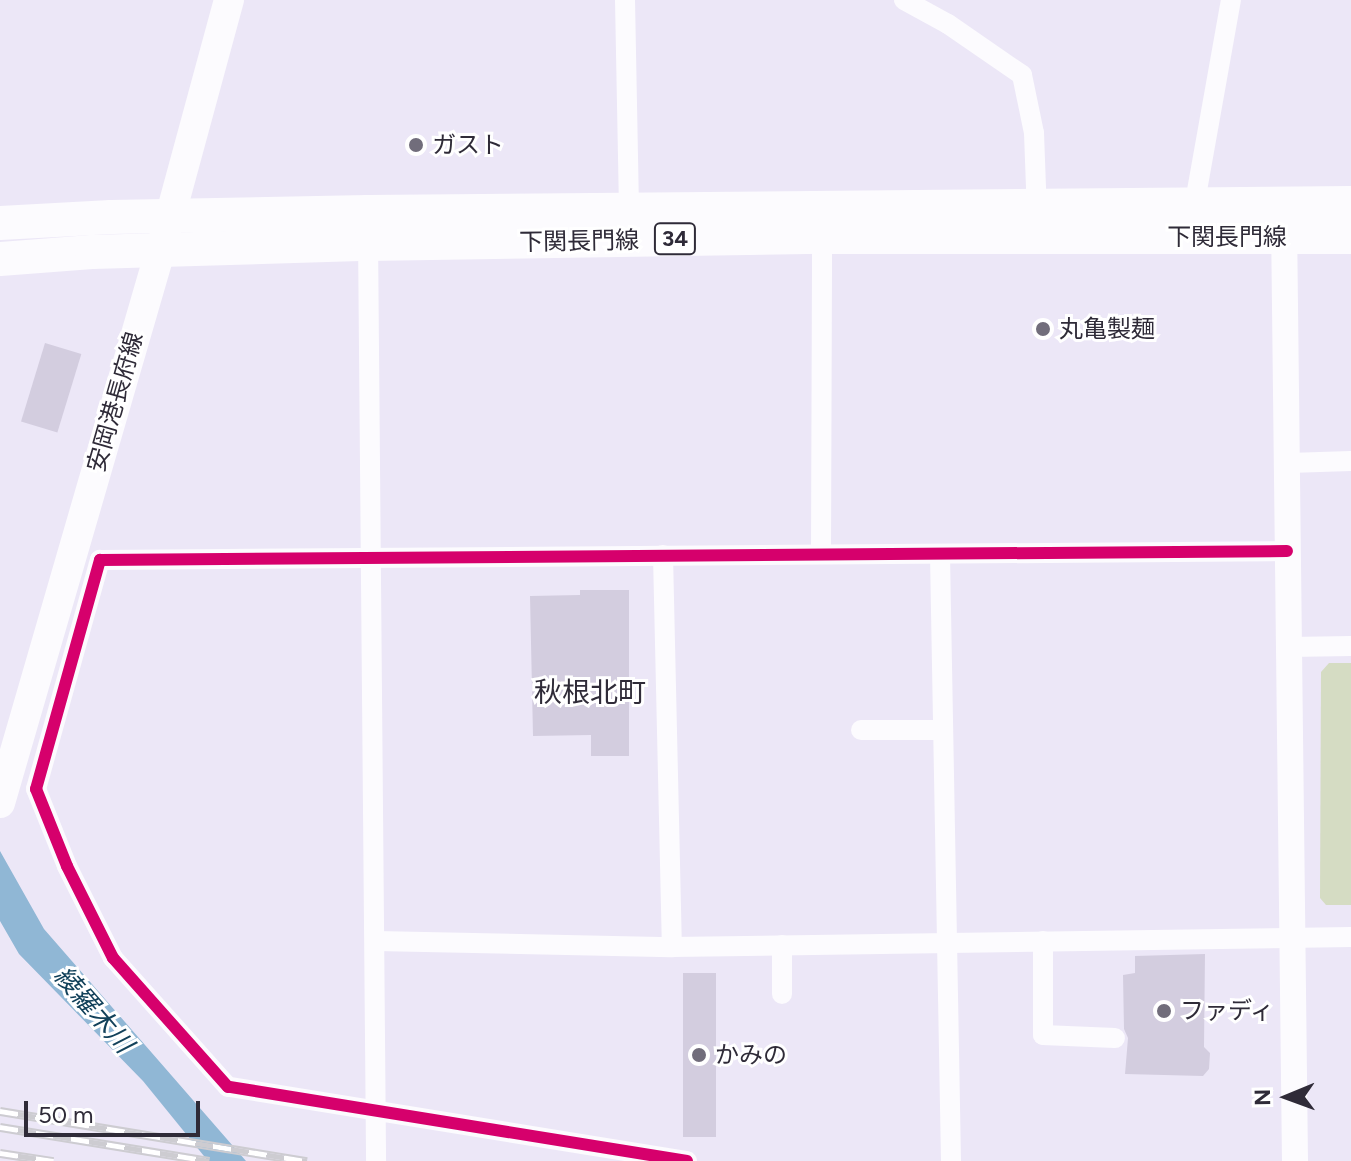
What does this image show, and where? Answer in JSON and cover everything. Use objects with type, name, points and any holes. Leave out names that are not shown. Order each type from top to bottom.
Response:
[{"type":"main road","name":"安岡港長府線","points":[[0,803],[170,217],[229,0]]},
{"type":"main road","name":"下関長門線","points":[[1037,222],[1195,204],[1351,203]]},
{"type":"main road","name":"下関長門線","points":[[0,259],[158,251],[368,228],[629,209],[822,222]]},
{"type":"main road","name":"下関長門線","points":[[0,223],[170,217],[368,228],[1037,222],[1190,237],[1351,237]]},
{"type":"street","points":[[625,0],[629,209]]},
{"type":"street","points":[[904,0],[948,24],[1022,75],[1034,133],[1037,222]]},
{"type":"street","points":[[1190,237],[1231,0]]},
{"type":"street","points":[[1284,202],[1295,1161]]},
{"type":"street","points":[[821,553],[822,222]]},
{"type":"street","points":[[368,228],[376,1161]]},
{"type":"street","points":[[1289,463],[1351,461]]},
{"type":"street","points":[[687,1161],[228,1087],[113,958],[67,866],[36,789],[100,560],[1287,551]]},
{"type":"street","points":[[663,555],[672,947]]},
{"type":"street","points":[[940,555],[951,1161]]},
{"type":"street","points":[[1290,647],[1351,646]]},
{"type":"street","points":[[861,730],[943,730]]},
{"type":"street","points":[[376,941],[672,947],[1351,937]]},
{"type":"street","points":[[1043,941],[1043,1035],[1115,1038]]},
{"type":"street","points":[[782,945],[782,994]]},
{"type":"green space","points":[[1329,663],[1351,663],[1351,905],[1326,905],[1320,898],[1321,672]]},
{"type":"water","name":"綾羅木川","points":[[0,851],[44,929],[246,1161],[208,1161],[143,1081],[19,954],[0,921]]},
{"type":"building","points":[[45,343],[81,354],[57,433],[21,421]]},
{"type":"building","points":[[580,590],[629,590],[629,756],[591,756],[591,735],[533,736],[530,596],[580,595]]},
{"type":"building","name":"ファディ","points":[[1205,954],[1204,1047],[1210,1053],[1209,1069],[1203,1076],[1125,1074],[1128,1038],[1124,1029],[1123,975],[1135,973],[1135,956]]},
{"type":"building","name":"かみの","points":[[683,973],[716,973],[716,1137],[683,1137]]},
{"type":"railway","points":[[0,1111],[307,1161]]},
{"type":"railway","points":[[0,1127],[209,1161]]},
{"type":"railway","points":[[0,1153],[53,1161]]},
{"type":"cycle path","points":[[687,1161],[228,1087],[113,958],[67,866],[36,789],[100,560],[1287,551]]},
{"type":"place","name":"ガスト","points":[[416,145]]},
{"type":"place","name":"丸亀製麺","points":[[1043,329]]},
{"type":"place","name":"ファディ","points":[[1164,1011]]},
{"type":"place","name":"かみの","points":[[699,1055]]},
{"type":"district","name":"秋根北町","points":[[590,692]]}]
